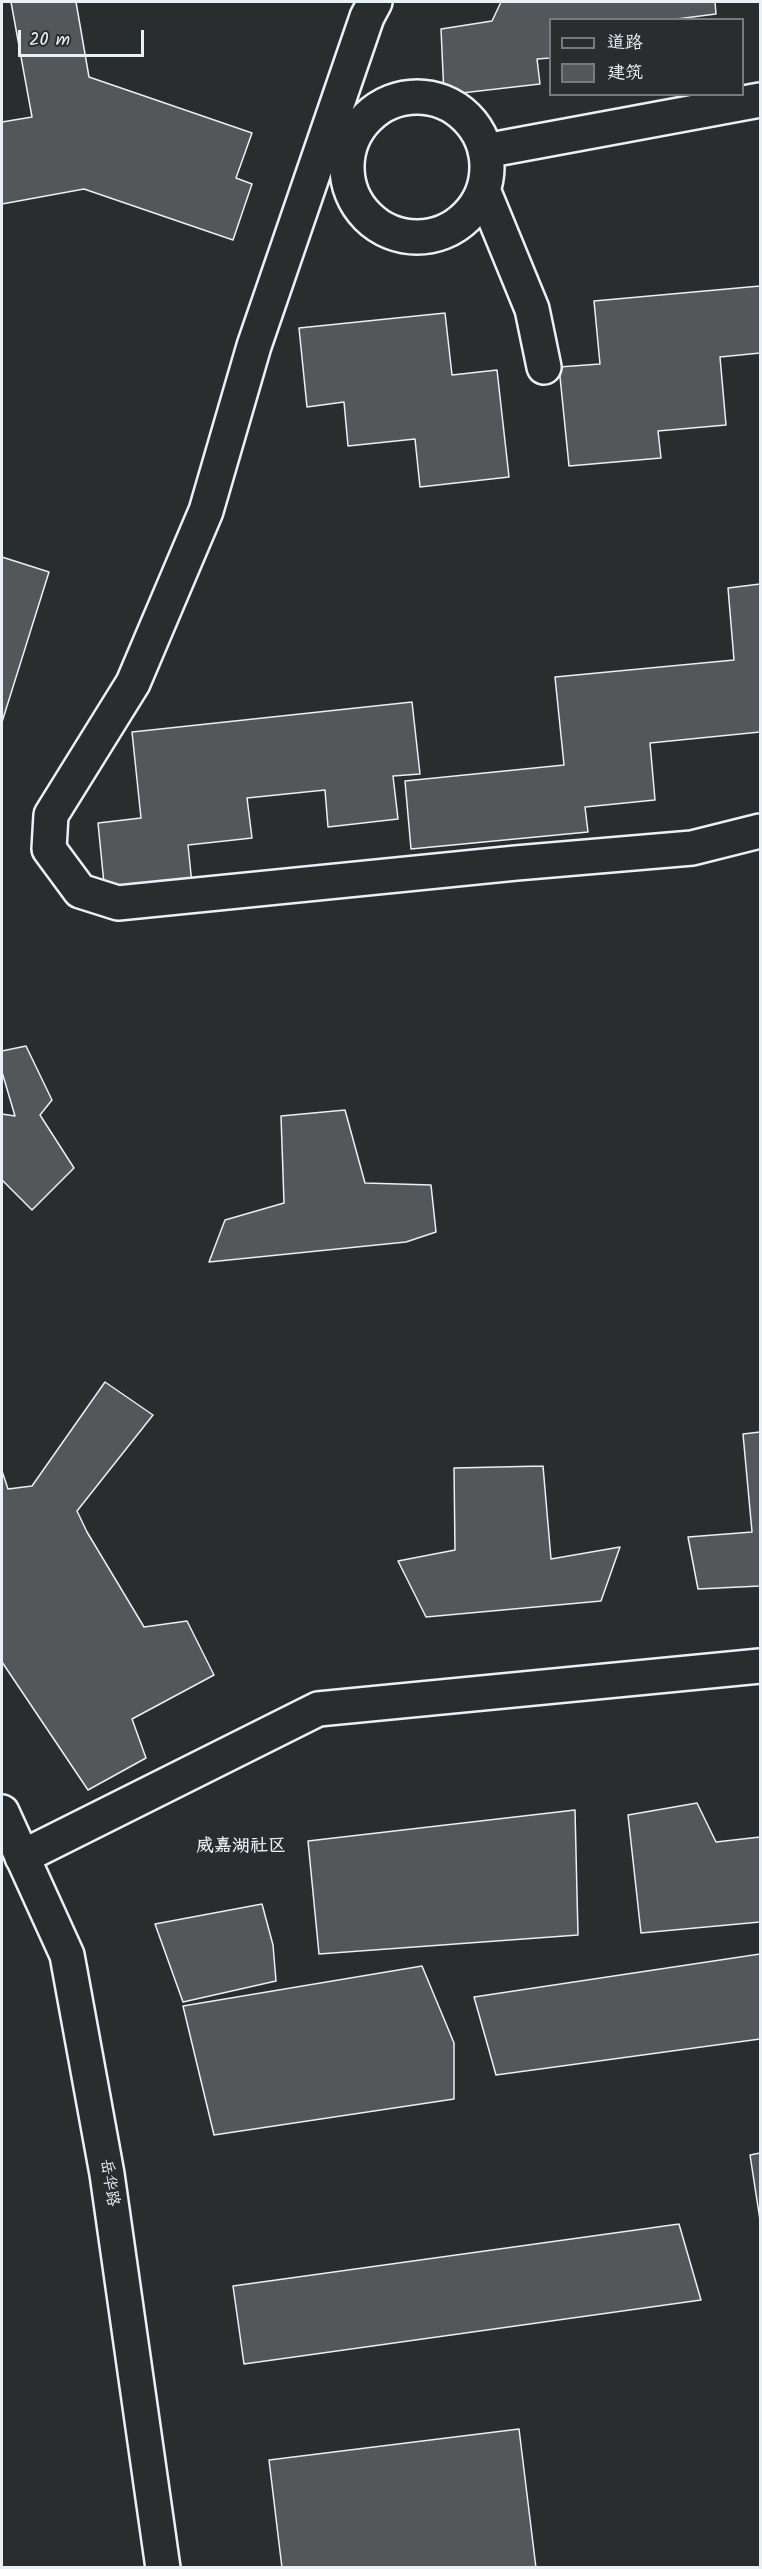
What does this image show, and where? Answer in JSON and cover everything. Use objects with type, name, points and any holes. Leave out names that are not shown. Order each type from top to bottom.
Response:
[{"type":"street","points":[[375,2],[367,17],[254,346],[206,511],[133,682],[51,815],[49,849],[80,891],[118,903],[516,863],[692,848],[760,831]]},
{"type":"street","points":[[425,97],[450,105],[470,120],[484,142],[488,167],[484,192],[470,213],[451,229],[426,237],[403,236],[381,228],[363,212],[351,192],[347,169],[350,145],[361,124],[378,108],[400,99],[425,97]]},
{"type":"street","points":[[485,151],[641,120],[760,100]]},
{"type":"street","points":[[484,192],[532,309],[544,367]]},
{"type":"street","points":[[22,1857],[318,1709],[760,1666]]},
{"type":"street","name":"岳华路","points":[[2,1812],[67,1955],[107,2174],[164,2568]]},
{"type":"building","points":[[11,2],[76,2],[89,77],[252,133],[236,178],[252,184],[233,240],[84,189],[2,204],[2,122],[32,117]]},
{"type":"building","points":[[501,2],[715,2],[716,14],[685,18],[549,18],[549,58],[537,59],[540,84],[444,95],[441,29],[492,21]]},
{"type":"building","points":[[760,286],[760,353],[720,357],[726,425],[658,431],[661,458],[569,466],[559,367],[600,364],[594,301]]},
{"type":"building","points":[[445,313],[452,375],[497,370],[509,477],[420,487],[415,439],[348,446],[344,402],[307,407],[299,328]]},
{"type":"building","points":[[2,557],[49,572],[2,722]]},
{"type":"building","points":[[760,584],[760,732],[650,743],[655,800],[585,807],[588,832],[411,849],[405,781],[564,765],[555,677],[734,660],[728,588]]},
{"type":"building","points":[[412,702],[420,774],[393,776],[398,819],[328,827],[325,790],[247,798],[252,838],[188,845],[192,884],[105,894],[98,823],[141,818],[132,732]]},
{"type":"building","points":[[26,1046],[52,1100],[40,1115],[74,1168],[32,1210],[2,1180],[2,1114],[15,1116],[2,1072],[2,1051]]},
{"type":"building","points":[[345,1110],[365,1183],[431,1185],[436,1232],[406,1242],[209,1262],[225,1220],[284,1203],[281,1116]]},
{"type":"building","points":[[105,1382],[153,1415],[77,1511],[87,1532],[144,1627],[187,1621],[214,1675],[132,1719],[146,1758],[88,1790],[2,1662],[2,1471],[8,1489],[32,1486]]},
{"type":"building","points":[[760,1432],[760,1586],[698,1589],[688,1537],[752,1532],[743,1434]]},
{"type":"building","points":[[543,1466],[551,1559],[620,1547],[601,1601],[426,1617],[398,1561],[455,1550],[454,1468]]},
{"type":"building","points":[[697,1803],[716,1842],[760,1837],[760,1922],[641,1933],[628,1815]]},
{"type":"building","points":[[575,1810],[578,1935],[319,1954],[308,1841]]},
{"type":"building","points":[[262,1904],[273,1945],[276,1981],[183,2002],[155,1924]]},
{"type":"building","points":[[760,1954],[760,2039],[496,2075],[474,1997]]},
{"type":"building","points":[[422,1966],[454,2043],[454,2099],[214,2135],[183,2006]]},
{"type":"building","points":[[760,2153],[760,2220],[750,2155]]},
{"type":"building","points":[[679,2224],[701,2300],[244,2364],[233,2286]]},
{"type":"building","points":[[519,2429],[536,2568],[282,2568],[269,2460]]},
{"type":"district","name":"威嘉湖社区","points":[[241,1848]]}]
